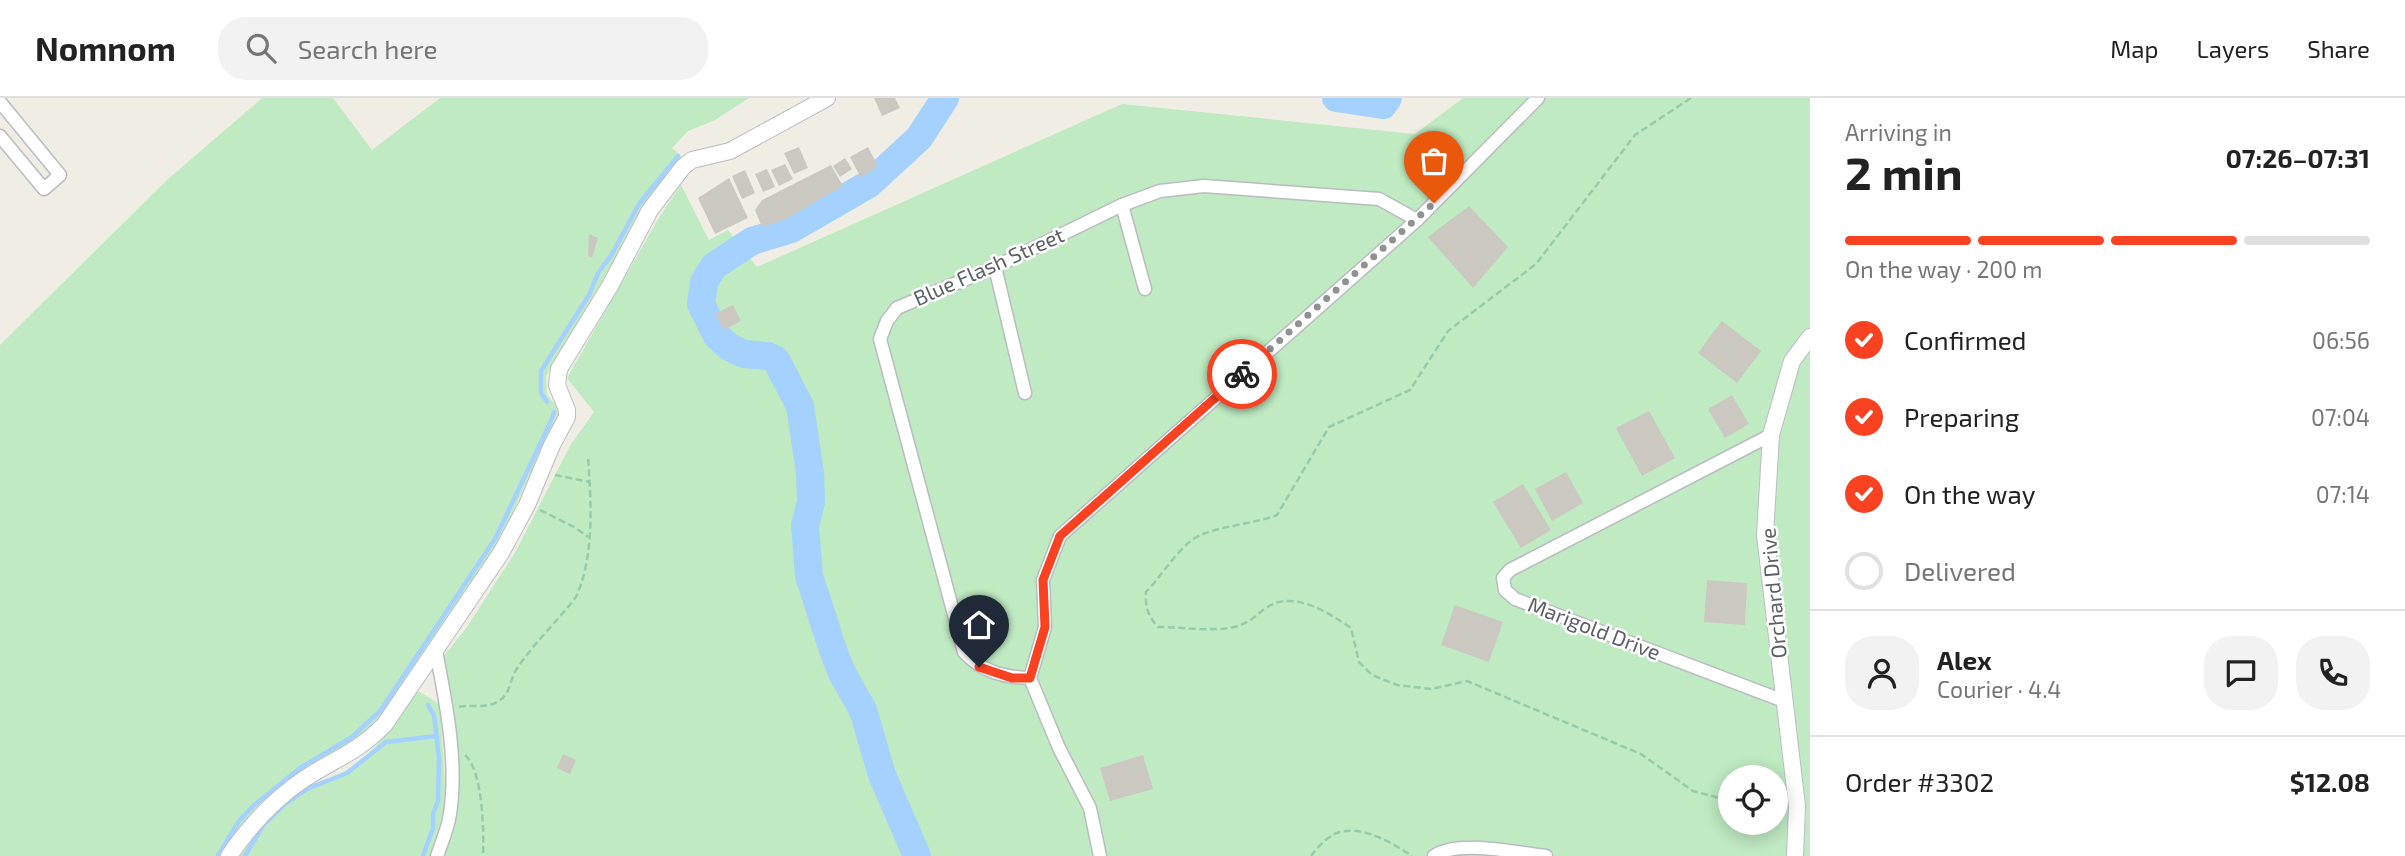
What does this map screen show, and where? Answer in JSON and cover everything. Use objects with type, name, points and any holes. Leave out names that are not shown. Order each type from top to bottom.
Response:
[{"type":"street","points":[[229,856],[246,830],[272,803],[306,778],[352,753],[372,737],[400,705],[501,553],[527,505],[552,445],[567,418],[567,410],[557,385],[559,369],[610,286],[649,210],[675,175],[692,160],[730,151],[827,98]]},
{"type":"street","points":[[1100,856],[1090,808],[1059,748],[1030,678],[1045,627],[1043,580],[1060,536],[1416,220],[1538,98]]},
{"type":"street","points":[[0,102],[61,175],[44,189],[0,136]]},
{"type":"street","name":"Blue Flash Street","points":[[1030,678],[1012,678],[979,667],[964,652],[880,339],[887,321],[897,308],[995,267],[1122,205],[1160,191],[1204,187],[1380,199],[1416,220]]},
{"type":"street","points":[[1122,205],[1145,289]]},
{"type":"street","points":[[995,267],[1025,393]]},
{"type":"street","name":"Orchard Drive","points":[[1795,856],[1797,806],[1766,535],[1771,435],[1792,361],[1810,337]]},
{"type":"street","name":"Marigold Drive","points":[[1771,435],[1510,570],[1503,578],[1505,590],[1515,599],[1784,701]]},
{"type":"street","points":[[436,651],[450,745],[451,806],[450,818],[437,856]]},
{"type":"street","points":[[1434,856],[1444,850],[1462,848],[1546,856]]},
{"type":"path","points":[[1691,98],[1635,135],[1536,264],[1448,331],[1410,390],[1329,427],[1277,515],[1200,534],[1146,592],[1145,603],[1149,617],[1158,627],[1231,628],[1251,622],[1269,606],[1283,600],[1305,603],[1351,628],[1359,662],[1372,675],[1397,685],[1431,690],[1467,681],[1641,754],[1693,791],[1718,797]]},
{"type":"path","points":[[446,716],[461,706],[483,707],[506,696],[514,672],[576,597],[582,585],[588,537],[588,456]]},
{"type":"path","points":[[542,472],[590,482]]},
{"type":"path","points":[[527,505],[574,527],[588,537]]},
{"type":"path","points":[[450,745],[472,761],[480,797],[483,856]]},
{"type":"path","points":[[1311,856],[1321,843],[1340,832],[1366,833],[1392,842],[1412,856]]},
{"type":"green space","points":[[262,98],[333,98],[372,150],[440,98],[749,98],[715,120],[688,131],[672,148],[682,157],[646,201],[546,376],[547,395],[560,410],[499,542],[379,721],[366,735],[257,809],[238,830],[222,856],[0,856],[0,345],[167,180]]},
{"type":"green space","points":[[1463,98],[1810,98],[1810,856],[442,856],[448,837],[449,686],[444,656],[467,627],[516,551],[571,444],[594,412],[567,378],[657,221],[681,185],[709,240],[728,230],[757,267],[1122,104],[1415,134]]},
{"type":"green space","points":[[416,690],[440,704],[444,814],[433,856],[240,856],[266,818],[282,802],[301,789],[345,771],[370,752],[395,722]]},
{"type":"building","points":[[874,98],[895,98],[900,108],[882,116]]},
{"type":"building","points":[[799,147],[808,168],[794,174],[784,153]]},
{"type":"building","points":[[868,147],[878,166],[861,178],[850,157]]},
{"type":"building","points":[[845,158],[852,169],[840,177],[833,166]]},
{"type":"building","points":[[785,164],[793,179],[779,186],[771,170]]},
{"type":"building","points":[[831,165],[843,186],[786,219],[762,227],[755,210],[762,200]]},
{"type":"building","points":[[767,169],[775,187],[763,192],[755,174]]},
{"type":"building","points":[[745,170],[755,193],[742,199],[732,176]]},
{"type":"building","points":[[729,178],[748,218],[715,234],[698,198]]},
{"type":"building","points":[[1469,206],[1508,247],[1473,288],[1428,237]]},
{"type":"building","points":[[589,234],[598,238],[592,258],[588,256]]},
{"type":"building","points":[[733,305],[741,321],[724,330],[715,314]]},
{"type":"building","points":[[1722,321],[1761,351],[1737,383],[1698,353]]},
{"type":"building","points":[[1732,395],[1749,424],[1725,438],[1708,409]]},
{"type":"building","points":[[1649,411],[1675,458],[1642,476],[1616,428]]},
{"type":"building","points":[[1566,472],[1583,503],[1552,521],[1535,489]]},
{"type":"building","points":[[1523,484],[1551,530],[1521,548],[1493,502]]},
{"type":"building","points":[[1707,580],[1747,583],[1745,625],[1704,622]]},
{"type":"building","points":[[1455,605],[1503,622],[1489,662],[1441,645]]},
{"type":"building","points":[[563,754],[576,760],[570,774],[557,768]]},
{"type":"building","points":[[1143,755],[1153,789],[1110,801],[1100,768]]},
{"type":"waterway","points":[[917,856],[882,775],[863,710],[834,653],[809,576],[805,525],[811,502],[810,473],[800,406],[776,360],[768,356],[744,354],[729,347],[717,336],[701,304],[704,282],[714,266],[752,241],[791,229],[869,184],[919,138],[945,98]]},
{"type":"waterway","points":[[1336,98],[1383,105],[1388,98]]},
{"type":"waterway","points":[[547,402],[541,393],[541,371],[589,295],[598,273],[612,254],[639,204],[678,156]]},
{"type":"waterway","points":[[218,856],[239,821],[252,807],[300,768],[352,737],[380,711],[495,539],[554,412]]},
{"type":"waterway","points":[[423,856],[433,828],[433,814],[438,801],[439,759],[434,716],[428,705]]},
{"type":"waterway","points":[[245,856],[264,824],[284,805],[307,789],[347,773],[386,742],[436,736]]},
{"type":"way so far","points":[[1242,374],[1434,203]]},
{"type":"route","points":[[979,667],[1012,678],[1030,678],[1045,627],[1043,580],[1060,536],[1242,374]]}]
